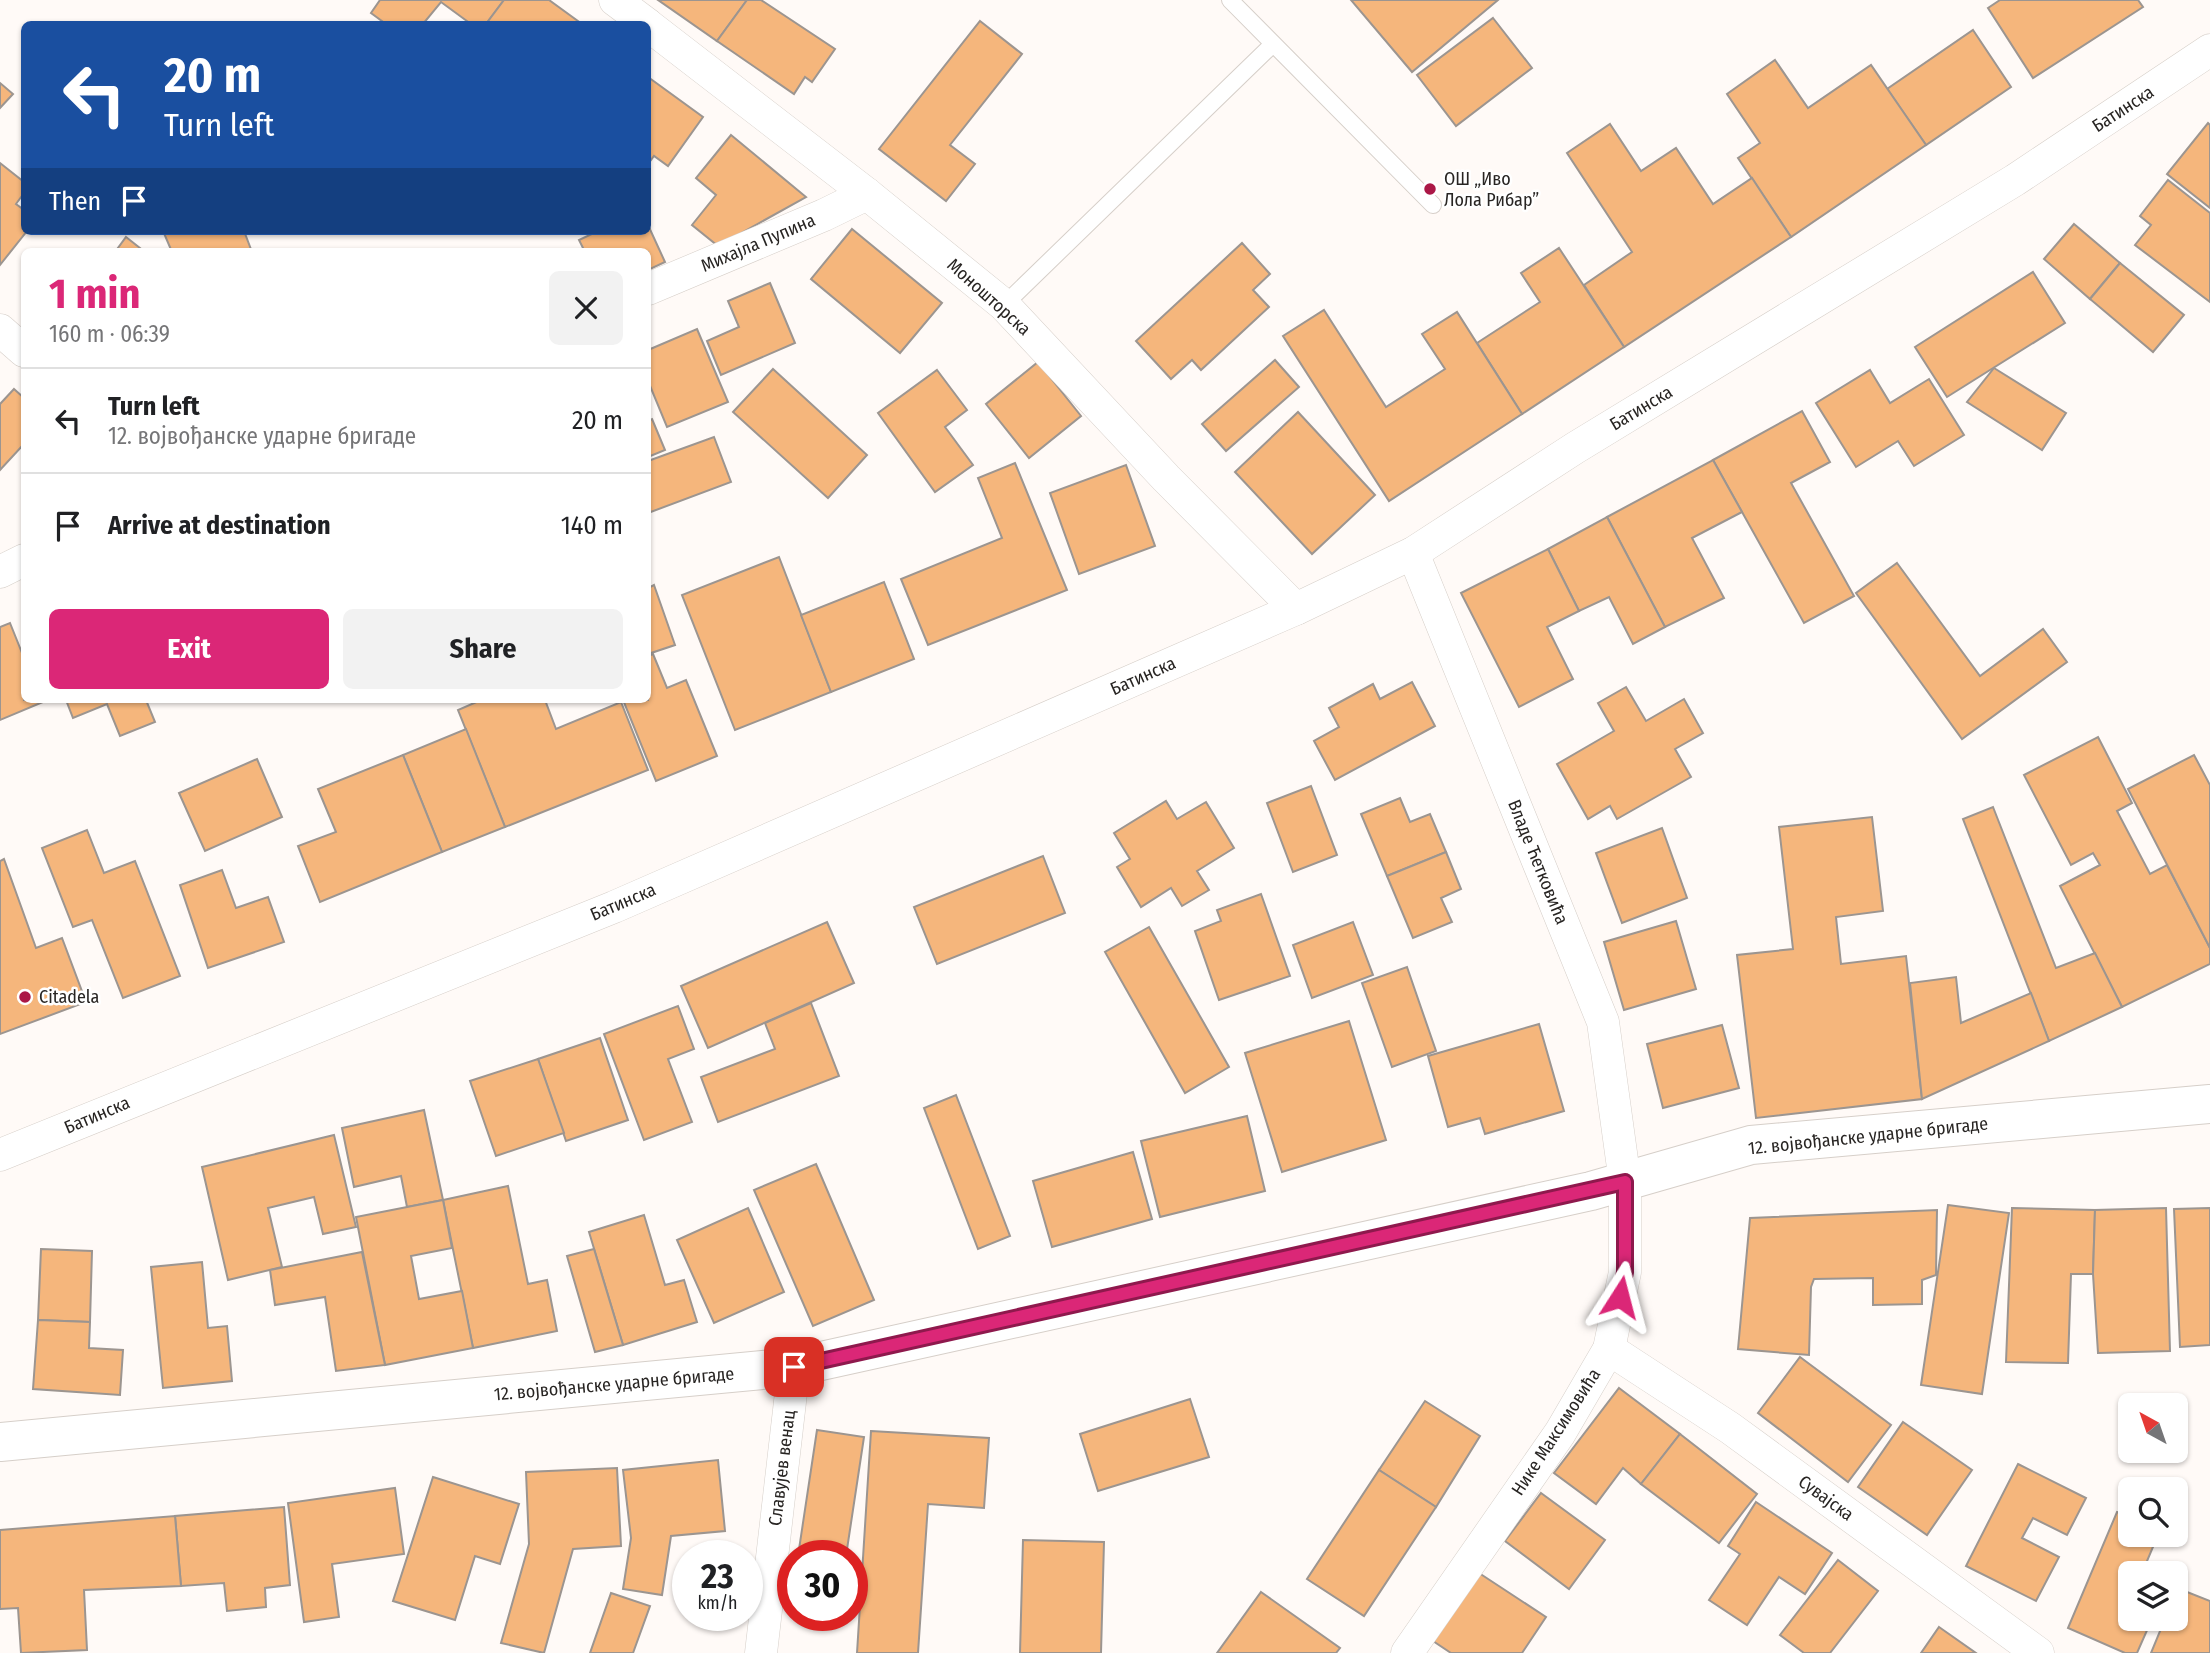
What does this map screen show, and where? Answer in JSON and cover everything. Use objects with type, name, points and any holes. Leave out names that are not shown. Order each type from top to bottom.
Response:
[{"type":"main road","name":"12. војвођанске ударне бригаде","points":[[0,1442],[794,1367],[1625,1182],[1752,1145],[2210,1104]]},
{"type":"street","name":"Моношторска","points":[[651,27],[867,194],[1003,305],[1166,478],[1296,609]]},
{"type":"street","name":"Батинска","points":[[0,1155],[614,907],[1296,609],[1413,553],[1575,448],[2015,180],[2210,50]]},
{"type":"street","name":"Михајла Пупина","points":[[651,288],[824,215],[867,194]]},
{"type":"street","points":[[0,330],[21,348]]},
{"type":"street","name":"Владе Ћетковића","points":[[1413,553],[1602,1022],[1625,1182]]},
{"type":"street","points":[[0,572],[21,562]]},
{"type":"street","name":"Нике Максимовића","points":[[1406,1653],[1560,1433],[1609,1349],[1625,1272],[1625,1182]]},
{"type":"street","name":"Сувајска","points":[[1609,1349],[1730,1428],[2038,1653]]},
{"type":"street","name":"Славујев венац","points":[[761,1653],[794,1367]]},
{"type":"lane","points":[[1230,0],[1433,205]]},
{"type":"lane","points":[[1003,305],[1273,44]]},
{"type":"building","points":[[380,0],[504,0],[488,21],[467,21],[441,2],[425,21],[382,21],[371,13]]},
{"type":"building","points":[[504,0],[549,0],[578,21],[488,21]]},
{"type":"building","points":[[658,0],[747,0],[717,41]]},
{"type":"building","points":[[747,0],[761,0],[835,49],[812,82],[805,77],[794,94],[717,41]]},
{"type":"building","points":[[1351,0],[1498,0],[1412,72]]},
{"type":"building","points":[[2000,0],[2138,0],[2143,7],[2033,78],[1988,8]]},
{"type":"building","points":[[1493,18],[1532,68],[1456,126],[1417,75]]},
{"type":"building","points":[[980,21],[1022,54],[950,145],[975,164],[946,201],[879,149]]},
{"type":"building","points":[[1973,30],[2011,87],[1926,145],[1887,89]]},
{"type":"building","points":[[1775,60],[1808,108],[1871,65],[1926,145],[1791,237],[1738,158],[1760,143],[1727,94]]},
{"type":"building","points":[[651,79],[703,117],[668,166],[654,156],[651,160]]},
{"type":"building","points":[[0,83],[13,94],[0,108]]},
{"type":"building","points":[[2208,123],[2210,125],[2210,208],[2167,174]]},
{"type":"building","points":[[1610,124],[1641,171],[1676,148],[1713,204],[1752,178],[1791,237],[1624,347],[1584,285],[1632,252],[1567,153]]},
{"type":"building","points":[[731,135],[806,197],[718,246],[692,225],[716,195],[696,178]]},
{"type":"building","points":[[0,163],[21,180],[21,197],[16,204],[21,208],[21,235],[24,235],[0,265]]},
{"type":"building","points":[[2168,180],[2210,213],[2210,302],[2135,245],[2151,225],[2140,216]]},
{"type":"building","points":[[2074,224],[2120,263],[2090,299],[2044,259]]},
{"type":"building","points":[[852,229],[942,303],[900,353],[811,279]]},
{"type":"building","points":[[651,232],[665,262],[651,269],[651,248],[583,248],[579,240],[590,235],[651,235]]},
{"type":"building","points":[[165,235],[246,235],[250,248],[170,248]]},
{"type":"building","points":[[126,237],[140,248],[118,248]]},
{"type":"building","points":[[1242,243],[1270,274],[1253,290],[1269,307],[1201,370],[1192,360],[1171,379],[1136,341]]},
{"type":"building","points":[[1559,248],[1624,347],[1522,414],[1477,343],[1540,302],[1521,273]]},
{"type":"building","points":[[2120,263],[2184,315],[2153,352],[2090,299]]},
{"type":"building","points":[[2033,272],[2065,323],[1947,397],[1915,347]]},
{"type":"building","points":[[770,283],[795,343],[721,375],[707,341],[739,327],[728,301]]},
{"type":"building","points":[[1324,310],[1386,407],[1445,369],[1422,334],[1457,312],[1522,414],[1389,501],[1283,336]]},
{"type":"building","points":[[697,329],[728,402],[667,427],[651,388],[651,349]]},
{"type":"building","points":[[1275,360],[1299,387],[1226,451],[1202,424]]},
{"type":"building","points":[[1038,362],[1081,416],[1029,458],[986,404]]},
{"type":"building","points":[[1994,368],[2066,413],[2042,450],[1967,402]]},
{"type":"building","points":[[773,369],[867,455],[828,498],[733,412]]},
{"type":"building","points":[[937,370],[967,410],[945,427],[973,465],[935,492],[878,413]]},
{"type":"building","points":[[1870,370],[1890,403],[1929,379],[1964,435],[1914,466],[1898,441],[1856,467],[1816,403]]},
{"type":"building","points":[[14,389],[21,395],[21,447],[0,470],[0,404]]},
{"type":"building","points":[[1802,411],[1830,462],[1791,483],[1854,596],[1804,623],[1713,460]]},
{"type":"building","points":[[1298,412],[1375,495],[1312,554],[1235,472]]},
{"type":"building","points":[[651,420],[665,450],[651,456]]},
{"type":"building","points":[[714,437],[731,482],[651,512],[651,460]]},
{"type":"building","points":[[1713,460],[1742,512],[1692,538],[1724,598],[1665,627],[1607,517]]},
{"type":"building","points":[[1015,463],[1067,590],[928,645],[901,579],[1002,538],[978,478]]},
{"type":"building","points":[[1126,465],[1155,546],[1079,574],[1050,493]]},
{"type":"building","points":[[1607,517],[1665,627],[1633,644],[1609,597],[1579,611],[1548,549]]},
{"type":"building","points":[[1548,549],[1579,611],[1547,627],[1573,679],[1519,707],[1461,593]]},
{"type":"building","points":[[779,557],[831,692],[735,730],[682,595]]},
{"type":"building","points":[[1897,563],[1980,676],[2043,629],[2067,662],[1962,739],[1856,593]]},
{"type":"building","points":[[884,582],[914,659],[831,692],[801,615]]},
{"type":"building","points":[[654,585],[675,645],[651,653],[651,586]]},
{"type":"building","points":[[10,623],[21,650],[21,703],[41,703],[0,720],[0,627]]},
{"type":"building","points":[[653,654],[667,688],[686,680],[717,756],[656,781],[624,703],[651,703]]},
{"type":"building","points":[[1412,682],[1435,726],[1335,780],[1314,741],[1339,727],[1329,708],[1373,684],[1380,699]]},
{"type":"building","points":[[1626,687],[1646,721],[1684,699],[1703,733],[1675,749],[1691,777],[1617,819],[1610,806],[1588,819],[1557,764],[1614,731],[1598,703]]},
{"type":"building","points":[[67,703],[147,703],[155,722],[120,736],[107,704],[73,718]]},
{"type":"building","points":[[474,703],[546,703],[556,729],[621,703],[648,770],[505,827],[458,710]]},
{"type":"building","points":[[466,729],[505,827],[442,852],[403,755]]},
{"type":"building","points":[[2098,737],[2132,803],[2117,811],[2150,874],[2167,865],[2210,948],[2210,964],[2122,1007],[2060,886],[2100,865],[2093,853],[2071,865],[2024,775]]},
{"type":"building","points":[[403,755],[442,852],[320,902],[298,846],[336,832],[318,789]]},
{"type":"building","points":[[2194,755],[2210,785],[2210,948],[2128,789]]},
{"type":"building","points":[[257,759],[282,817],[205,851],[179,793]]},
{"type":"building","points":[[1311,786],[1337,855],[1293,872],[1267,803]]},
{"type":"building","points":[[1400,798],[1410,822],[1430,814],[1446,852],[1387,876],[1361,814]]},
{"type":"building","points":[[1166,801],[1177,819],[1206,802],[1234,848],[1197,871],[1209,890],[1182,906],[1171,888],[1141,907],[1117,867],[1130,859],[1114,833]]},
{"type":"building","points":[[1993,807],[2056,968],[2095,953],[2122,1007],[2049,1041],[1963,819]]},
{"type":"building","points":[[1872,817],[1883,911],[1836,917],[1841,964],[1906,956],[1922,1099],[1756,1118],[1737,955],[1793,949],[1779,827]]},
{"type":"building","points":[[1662,828],[1687,898],[1622,923],[1596,853]]},
{"type":"building","points":[[87,830],[104,873],[135,861],[180,976],[123,998],[92,920],[73,927],[42,848]]},
{"type":"building","points":[[1446,852],[1461,889],[1441,898],[1452,922],[1413,938],[1387,876]]},
{"type":"building","points":[[1043,856],[1065,913],[937,964],[914,907]]},
{"type":"building","points":[[4,859],[36,948],[62,938],[86,1002],[0,1034],[0,861]]},
{"type":"building","points":[[222,870],[236,908],[268,897],[284,942],[208,968],[180,885]]},
{"type":"building","points":[[1261,894],[1290,976],[1219,1000],[1195,931],[1221,921],[1217,910]]},
{"type":"building","points":[[1676,921],[1696,989],[1624,1010],[1604,942]]},
{"type":"building","points":[[827,922],[854,983],[708,1048],[681,986]]},
{"type":"building","points":[[1353,922],[1373,975],[1312,998],[1293,945]]},
{"type":"building","points":[[1149,927],[1229,1067],[1185,1093],[1105,952]]},
{"type":"building","points":[[1407,967],[1436,1051],[1392,1067],[1362,983]]},
{"type":"building","points":[[1956,977],[1961,1023],[2031,993],[2049,1041],[1922,1099],[1910,983]]},
{"type":"building","points":[[811,1003],[839,1076],[718,1122],[701,1077],[775,1049],[765,1023]]},
{"type":"building","points":[[678,1006],[694,1049],[668,1059],[692,1122],[644,1140],[604,1034]]},
{"type":"building","points":[[1349,1021],[1386,1140],[1282,1172],[1245,1053]]},
{"type":"building","points":[[1539,1024],[1564,1111],[1485,1134],[1480,1118],[1448,1127],[1428,1056]]},
{"type":"building","points":[[1722,1025],[1739,1088],[1663,1108],[1647,1044]]},
{"type":"building","points":[[600,1038],[628,1120],[566,1141],[538,1059]]},
{"type":"building","points":[[538,1059],[564,1133],[496,1156],[470,1081]]},
{"type":"building","points":[[956,1095],[1010,1236],[978,1249],[924,1108]]},
{"type":"building","points":[[424,1110],[443,1200],[407,1207],[401,1176],[354,1187],[342,1128]]},
{"type":"building","points":[[1247,1116],[1265,1191],[1160,1217],[1141,1141]]},
{"type":"building","points":[[334,1135],[356,1227],[323,1234],[314,1197],[268,1208],[282,1267],[228,1280],[202,1167]]},
{"type":"building","points":[[1133,1152],[1152,1219],[1052,1247],[1033,1181]]},
{"type":"building","points":[[816,1164],[874,1300],[813,1326],[754,1190]]},
{"type":"building","points":[[508,1186],[528,1284],[547,1280],[557,1331],[473,1348],[443,1200]]},
{"type":"building","points":[[443,1200],[452,1248],[411,1256],[419,1299],[462,1291],[473,1348],[385,1365],[356,1217]]},
{"type":"building","points":[[1948,1205],[2009,1213],[1982,1394],[1921,1385]]},
{"type":"building","points":[[748,1208],[784,1292],[714,1323],[677,1240]]},
{"type":"building","points":[[2012,1208],[2095,1210],[2093,1274],[2071,1274],[2068,1363],[2006,1362]]},
{"type":"building","points":[[2166,1208],[2170,1351],[2098,1353],[2093,1274],[2095,1210]]},
{"type":"building","points":[[2210,1208],[2210,1345],[2180,1347],[2174,1209]]},
{"type":"building","points":[[1937,1210],[1936,1275],[1922,1280],[1922,1304],[1873,1305],[1873,1278],[1814,1279],[1811,1287],[1809,1355],[1738,1349],[1750,1218]]},
{"type":"building","points":[[644,1215],[665,1285],[684,1280],[697,1322],[623,1345],[589,1232]]},
{"type":"building","points":[[41,1249],[92,1251],[90,1322],[38,1320]]},
{"type":"building","points":[[594,1249],[623,1345],[595,1352],[567,1256]]},
{"type":"building","points":[[362,1252],[385,1365],[336,1371],[325,1297],[275,1305],[270,1270]]},
{"type":"building","points":[[202,1262],[208,1328],[227,1326],[232,1381],[163,1388],[151,1267]]},
{"type":"building","points":[[38,1320],[90,1322],[89,1348],[123,1350],[120,1395],[33,1389]]},
{"type":"building","points":[[1800,1357],[1891,1425],[1848,1482],[1758,1413]]},
{"type":"building","points":[[1619,1388],[1680,1434],[1641,1484],[1623,1468],[1596,1504],[1554,1473]]},
{"type":"building","points":[[1190,1399],[1209,1457],[1098,1491],[1080,1434]]},
{"type":"building","points":[[1425,1401],[1480,1436],[1436,1507],[1379,1470]]},
{"type":"building","points":[[1903,1422],[1972,1470],[1927,1535],[1858,1487]]},
{"type":"building","points":[[817,1430],[864,1437],[848,1540],[800,1540]]},
{"type":"building","points":[[871,1431],[989,1438],[984,1508],[928,1504],[918,1653],[857,1653],[858,1631],[868,1631],[868,1540],[864,1540]]},
{"type":"building","points":[[1680,1434],[1757,1494],[1719,1543],[1641,1484]]},
{"type":"building","points":[[718,1460],[725,1531],[671,1536],[662,1595],[623,1589],[631,1538],[623,1470]]},
{"type":"building","points":[[2018,1464],[2086,1498],[2067,1535],[2033,1518],[2022,1538],[2059,1557],[2036,1601],[1966,1566]]},
{"type":"building","points":[[617,1468],[621,1546],[573,1549],[544,1653],[501,1643],[529,1544],[526,1472]]},
{"type":"building","points":[[1379,1470],[1436,1507],[1364,1616],[1307,1579]]},
{"type":"building","points":[[433,1477],[519,1504],[500,1564],[475,1556],[455,1620],[393,1601]]},
{"type":"building","points":[[395,1488],[404,1554],[332,1564],[339,1617],[304,1622],[288,1503]]},
{"type":"building","points":[[1541,1493],[1605,1540],[1569,1589],[1505,1541]]},
{"type":"building","points":[[1756,1502],[1832,1553],[1805,1594],[1779,1577],[1747,1625],[1709,1600],[1740,1554],[1728,1546]]},
{"type":"building","points":[[284,1507],[290,1585],[265,1588],[266,1607],[227,1611],[224,1583],[181,1586],[175,1516]]},
{"type":"building","points":[[2118,1512],[2118,1547],[2153,1547],[2147,1561],[2118,1561],[2118,1631],[2147,1631],[2137,1653],[2125,1653],[2068,1628]]},
{"type":"building","points":[[175,1516],[181,1586],[84,1590],[87,1650],[21,1653],[18,1608],[0,1609],[0,1530]]},
{"type":"building","points":[[1023,1540],[1104,1542],[1101,1653],[1020,1653]]},
{"type":"building","points":[[1838,1560],[1878,1591],[1830,1653],[1804,1653],[1780,1635]]},
{"type":"building","points":[[1479,1573],[1546,1617],[1522,1653],[1451,1653],[1433,1641]]},
{"type":"building","points":[[1261,1592],[1340,1648],[1336,1653],[1217,1653]]},
{"type":"building","points":[[2188,1592],[2210,1601],[2210,1653],[2151,1653],[2160,1631],[2188,1631]]},
{"type":"building","points":[[611,1593],[650,1606],[633,1653],[590,1653]]},
{"type":"building","points":[[1939,1627],[1976,1653],[1921,1653]]},
{"type":"place","name":"ОШ „Иво Лола Рибар”","points":[[1430,189]]},
{"type":"place","name":"Citadela","points":[[25,997]]},
{"type":"route","points":[[794,1367],[1625,1182],[1625,1272],[1620,1297]]}]
